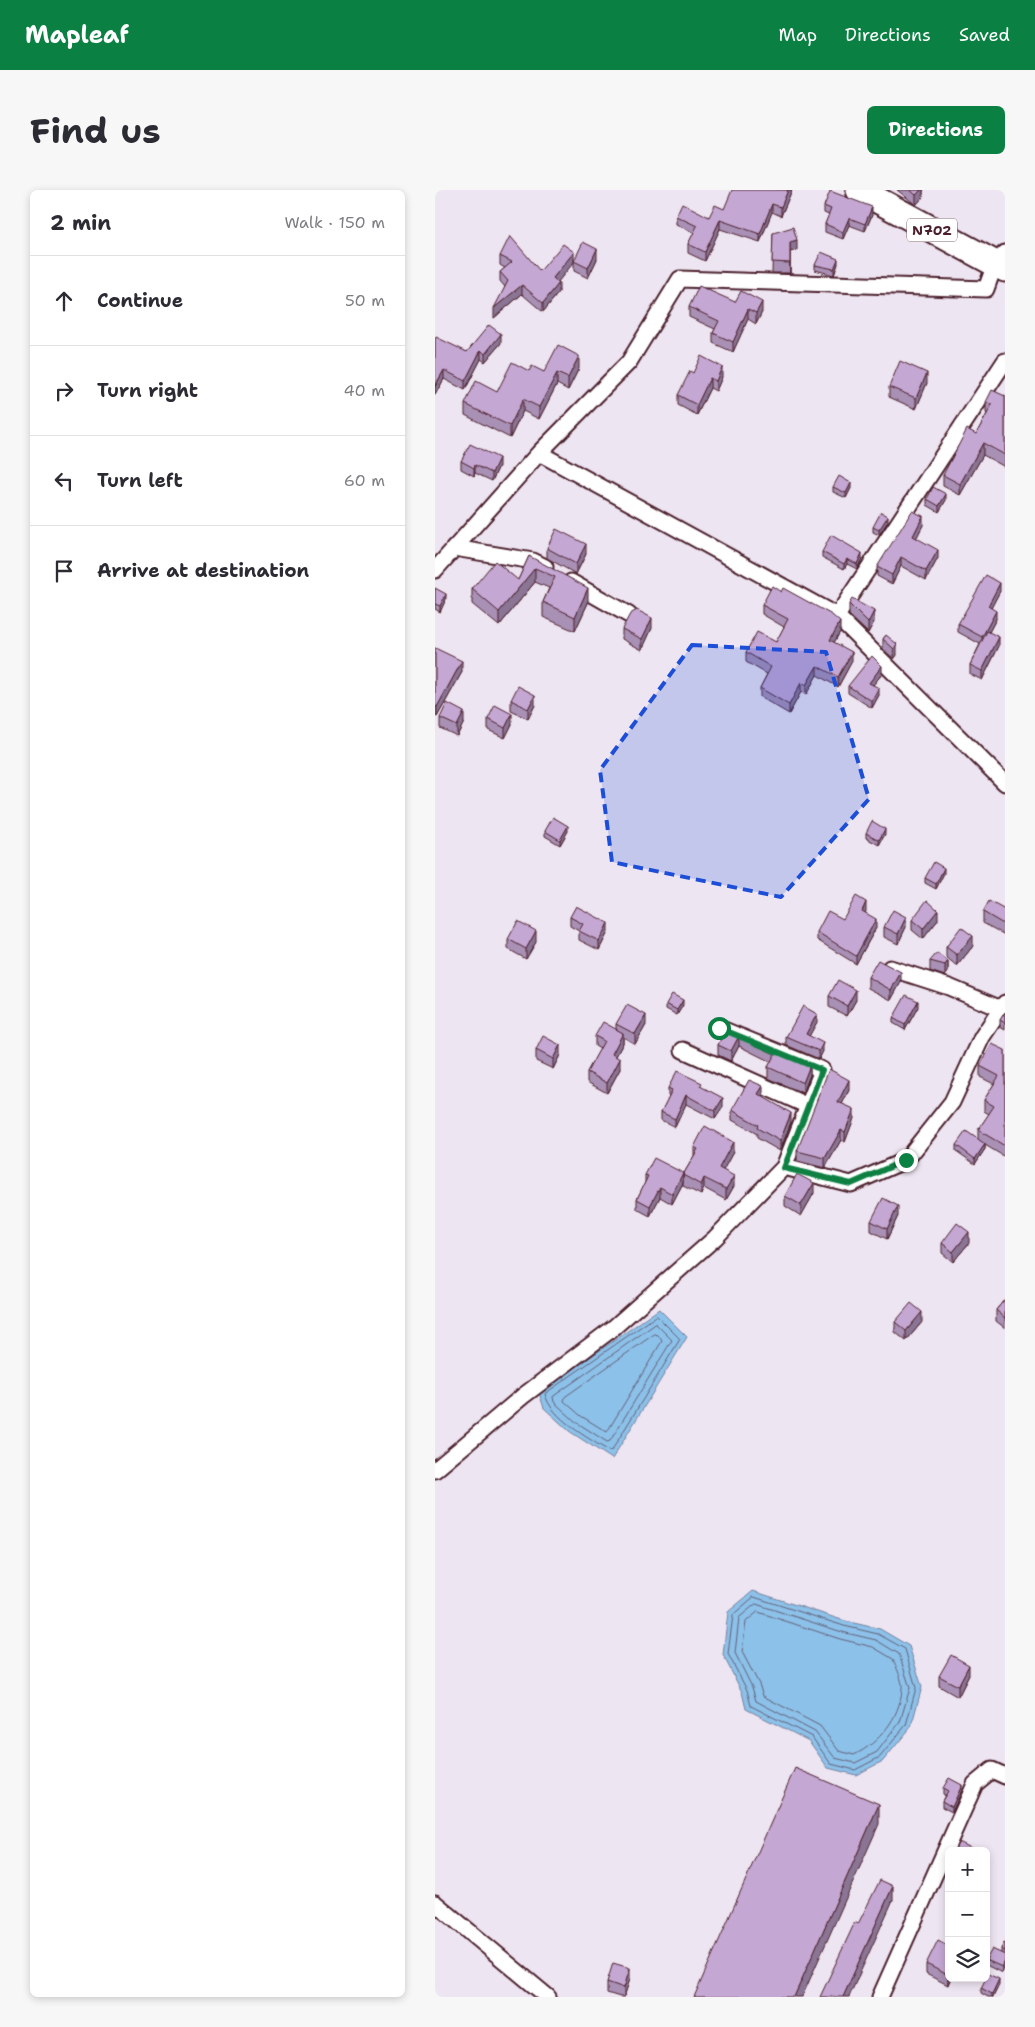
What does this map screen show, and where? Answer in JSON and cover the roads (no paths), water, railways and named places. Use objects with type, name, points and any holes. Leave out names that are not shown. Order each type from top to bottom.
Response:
[{"type":"highway","name":"N702","points":[[859,190],[1002,262]]},
{"type":"street","points":[[435,570],[539,453],[629,362],[680,279],[986,289],[1002,262]]},
{"type":"street","points":[[837,616],[1005,361]]},
{"type":"street","points":[[539,453],[837,616],[1005,783]]},
{"type":"street","points":[[454,548],[533,560],[629,615]]},
{"type":"street","points":[[784,1168],[851,1184],[906,1160],[952,1102],[982,1037],[1003,1006],[890,968]]},
{"type":"street","points":[[435,1470],[523,1396],[612,1329],[715,1238],[784,1168],[822,1070],[719,1028]]},
{"type":"street","points":[[683,1050],[808,1106]]},
{"type":"street","points":[[880,1997],[975,1784],[992,1770],[1005,1776]]},
{"type":"street","points":[[435,1903],[548,1997]]},
{"type":"water","points":[[659,1309],[687,1337],[612,1459],[569,1431],[544,1408],[539,1393]]},
{"type":"water","points":[[753,1591],[845,1621],[880,1629],[909,1646],[922,1687],[911,1727],[883,1761],[856,1775],[828,1768],[809,1741],[746,1709],[742,1692],[723,1655],[728,1612]]}]
